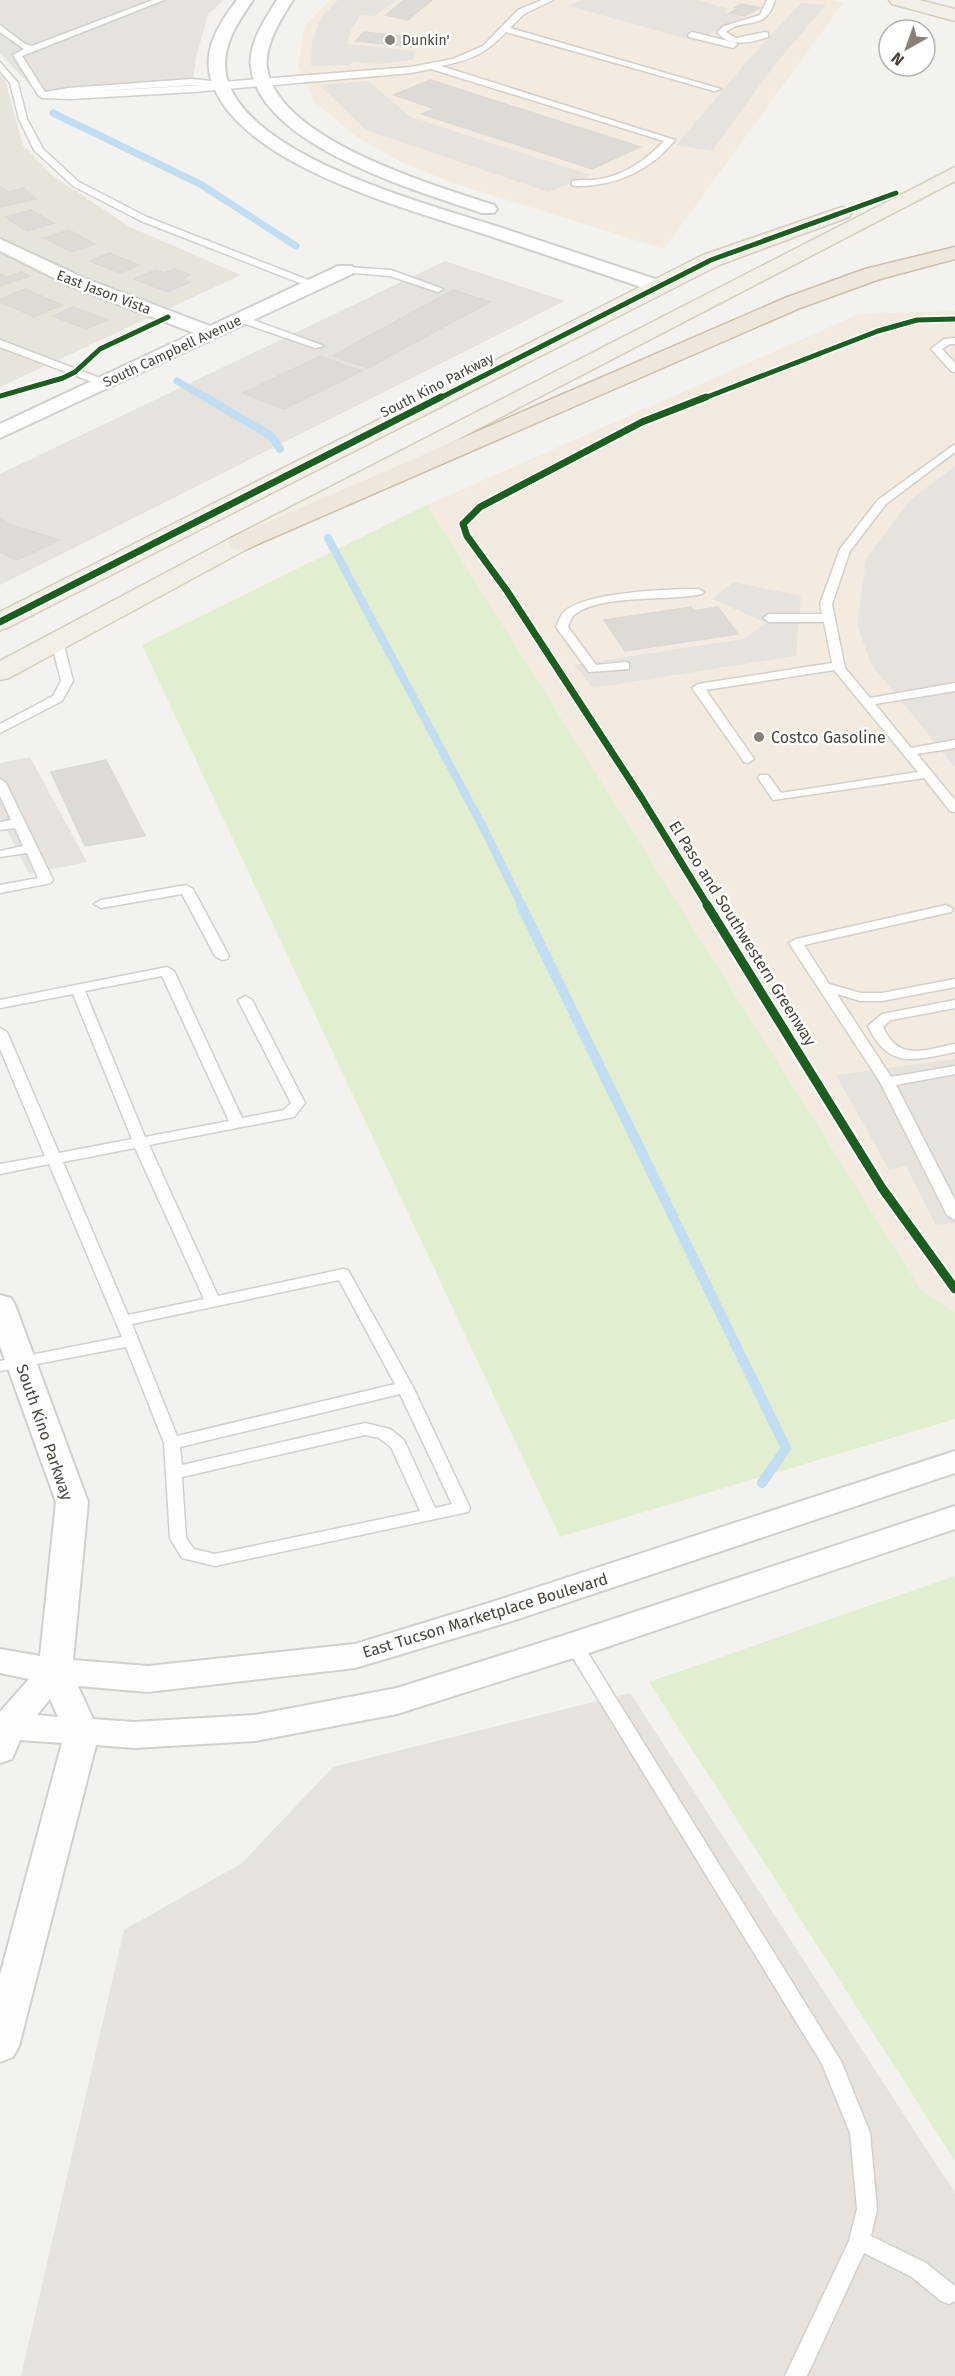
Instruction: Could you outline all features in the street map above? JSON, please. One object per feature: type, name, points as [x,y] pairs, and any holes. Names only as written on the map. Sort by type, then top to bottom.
[{"type":"highway","points":[[240,543],[455,452],[809,296],[881,270],[955,253]]},
{"type":"main road","points":[[898,0],[955,15]]},
{"type":"main road","name":"South Kino Parkway","points":[[4,620],[660,278],[683,275],[711,260],[896,193],[955,156]]},
{"type":"main road","points":[[0,672],[240,543],[955,173]]},
{"type":"main road","points":[[683,275],[729,291]]},
{"type":"main road","points":[[660,278],[705,303]]},
{"type":"main road","points":[[4,620],[57,641]]},
{"type":"street","points":[[245,0],[229,22],[220,44],[217,62],[219,78],[237,112],[261,134],[292,154],[332,174],[390,197],[660,278]]},
{"type":"street","points":[[285,0],[269,25],[262,47],[259,69],[265,90],[278,106],[306,132],[333,150],[380,171],[507,215]]},
{"type":"street","name":"East Jason Vista","points":[[0,244],[23,258],[80,284],[211,333]]},
{"type":"street","name":"South Campbell Avenue","points":[[0,432],[345,270]]},
{"type":"street","name":"South Kino Parkway","points":[[0,1305],[10,1364],[72,1502],[55,1671]]},
{"type":"street","name":"East Tucson Marketplace Boulevard","points":[[0,1660],[55,1671],[148,1679],[355,1656],[500,1612],[955,1462]]},
{"type":"street","points":[[2,1734],[82,1732],[134,1734],[255,1728],[397,1701],[574,1645],[955,1518]]},
{"type":"street","points":[[0,2046],[82,1732],[55,1671],[2,1734]]},
{"type":"lane","points":[[160,0],[16,55],[42,95],[193,89],[262,81],[411,70],[455,61],[486,48],[521,12],[549,0]]},
{"type":"lane","points":[[765,35],[742,40],[726,38],[721,32],[726,27],[754,23],[770,7],[771,0]]},
{"type":"lane","points":[[712,26],[722,21],[750,24]]},
{"type":"lane","points":[[0,28],[22,46],[32,49]]},
{"type":"lane","points":[[505,29],[717,89]]},
{"type":"lane","points":[[702,30],[692,35],[753,49]]},
{"type":"lane","points":[[0,65],[14,83],[23,119],[39,150],[76,184],[144,219],[313,285]]},
{"type":"lane","points":[[431,66],[670,140],[642,164],[610,182],[589,185],[574,183]]},
{"type":"lane","points":[[345,270],[391,273],[438,289]]},
{"type":"lane","points":[[242,319],[319,346]]},
{"type":"lane","points":[[955,341],[948,341],[936,349],[955,369]]},
{"type":"lane","points":[[0,343],[104,383]]},
{"type":"lane","points":[[955,447],[882,502],[844,551],[826,604],[838,666],[955,808]]},
{"type":"lane","points":[[625,666],[593,669],[562,627],[567,615],[580,607],[662,592],[698,592]]},
{"type":"lane","points":[[769,618],[828,618]]},
{"type":"lane","points":[[0,729],[58,698],[68,681],[57,641]]},
{"type":"lane","points":[[748,759],[698,688],[838,666]]},
{"type":"lane","points":[[867,702],[955,687]]},
{"type":"lane","points":[[908,752],[955,744]]},
{"type":"lane","points":[[764,778],[778,797],[927,774]]},
{"type":"lane","points":[[0,783],[4,801],[19,823],[46,880],[0,890]]},
{"type":"lane","points":[[0,826],[19,823]]},
{"type":"lane","points":[[2,854],[31,848]]},
{"type":"lane","points":[[101,904],[186,889],[222,956]]},
{"type":"lane","points":[[952,912],[796,943],[886,1082],[955,1215]]},
{"type":"lane","points":[[0,1004],[167,971],[237,1123]]},
{"type":"lane","points":[[823,986],[860,997],[882,997],[955,983]]},
{"type":"lane","points":[[78,990],[140,1142],[213,1302]]},
{"type":"lane","points":[[0,1169],[289,1114],[298,1103],[245,1000]]},
{"type":"lane","points":[[955,1004],[887,1017],[874,1026],[879,1038],[891,1051],[907,1057],[955,1048]]},
{"type":"lane","points":[[0,1032],[123,1321],[172,1443],[178,1538],[188,1554],[215,1560],[462,1508],[405,1387],[343,1275],[123,1321]]},
{"type":"lane","points":[[860,1042],[879,1038]]},
{"type":"lane","points":[[886,1082],[955,1070]]},
{"type":"lane","points":[[10,1364],[131,1341]]},
{"type":"lane","points":[[172,1443],[405,1387]]},
{"type":"lane","points":[[173,1473],[365,1429],[384,1433],[398,1444],[430,1515]]},
{"type":"lane","points":[[574,1645],[831,2061],[860,2133],[867,2209],[859,2241],[796,2376]]},
{"type":"lane","points":[[859,2241],[919,2270],[949,2294]]},
{"type":"shaded area","points":[[0,0],[224,0],[208,14],[196,58],[191,93],[44,100],[0,53]]},
{"type":"shaded area","points":[[330,0],[832,0],[843,3],[664,249],[453,183],[399,161],[357,137],[314,102],[298,66],[305,25]]},
{"type":"shaded area","points":[[338,0],[397,0],[375,16],[361,15],[352,28],[347,44],[417,51],[412,60],[378,64],[353,62],[349,65],[311,66],[312,41],[321,18]]},
{"type":"shaded area","points":[[582,0],[697,0],[729,9],[724,12],[743,17],[695,41],[568,6]]},
{"type":"shaded area","points":[[801,3],[826,5],[777,62],[712,151],[676,145],[750,58]]},
{"type":"shaded area","points":[[0,74],[5,80],[23,145],[52,175],[130,227],[241,275],[0,387]]},
{"type":"shaded area","points":[[368,81],[411,117],[591,175],[548,192],[366,130],[319,85]]},
{"type":"shaded area","points":[[445,261],[565,301],[0,585],[0,474]]},
{"type":"shaded area","points":[[403,285],[426,292],[237,384],[214,375]]},
{"type":"shaded area","points":[[955,311],[955,1312],[921,1290],[427,505],[859,314]]},
{"type":"shaded area","points":[[955,466],[955,767],[871,664],[857,624],[866,559],[911,499]]},
{"type":"shaded area","points":[[733,582],[801,596],[796,656],[593,688],[574,665],[743,639],[767,623],[712,599]]},
{"type":"shaded area","points":[[30,757],[87,862],[29,874],[0,817],[0,763]]},
{"type":"shaded area","points":[[955,1059],[955,1223],[936,1225],[906,1166],[889,1170],[836,1075]]},
{"type":"shaded area","points":[[630,1693],[955,2193],[955,2376],[21,2376],[124,1930],[242,1863],[333,1767]]},
{"type":"green space","points":[[427,505],[921,1290],[955,1312],[955,1419],[560,1537],[142,645]]},
{"type":"green space","points":[[955,1576],[955,2161],[649,1682]]},
{"type":"building","points":[[404,0],[432,0],[408,20],[386,15]]},
{"type":"building","points":[[742,4],[760,8],[744,16],[730,13]]},
{"type":"building","points":[[364,32],[432,39],[427,46],[416,44],[414,47],[356,41]]},
{"type":"building","points":[[430,80],[640,147],[592,169],[422,114],[435,109],[394,95]]},
{"type":"building","points":[[0,187],[8,192],[24,188],[36,199],[0,207]]},
{"type":"building","points":[[31,210],[54,223],[27,231],[5,217]]},
{"type":"building","points":[[69,230],[95,244],[71,252],[44,238]]},
{"type":"building","points":[[109,253],[139,265],[120,273],[90,261]]},
{"type":"building","points":[[174,269],[190,275],[181,279],[190,282],[168,292],[134,279],[155,270],[164,273]]},
{"type":"building","points":[[21,272],[29,276],[0,286],[0,274],[7,277]]},
{"type":"building","points":[[25,289],[62,305],[34,317],[0,302],[0,299]]},
{"type":"building","points":[[453,290],[490,302],[368,368],[332,356]]},
{"type":"building","points":[[73,307],[107,320],[86,329],[52,316]]},
{"type":"building","points":[[320,356],[361,371],[284,409],[243,393]]},
{"type":"building","points":[[0,518],[11,525],[60,540],[17,560],[0,552]]},
{"type":"building","points":[[691,607],[693,611],[718,607],[738,634],[625,651],[604,620]]},
{"type":"building","points":[[106,760],[145,836],[85,846],[51,772]]},
{"type":"waterway","points":[[53,113],[200,184],[296,246]]},
{"type":"waterway","points":[[177,381],[208,399]]},
{"type":"waterway","points":[[205,397],[271,436],[280,449]]},
{"type":"waterway","points":[[328,538],[484,829],[522,906]]},
{"type":"waterway","points":[[521,905],[786,1448],[762,1483]]},
{"type":"cycle path","points":[[0,622],[711,260],[896,193]]},
{"type":"cycle path","points":[[0,396],[63,378],[75,372],[100,349],[168,317]]},
{"type":"cycle path","name":"El Paso and Southwestern Greenway","points":[[955,319],[917,320],[878,331],[642,422],[480,507],[463,524],[467,536],[507,591],[641,797],[882,1188],[955,1289]]},
{"type":"place","name":"Dunkin'","points":[[390,40]]},
{"type":"place","name":"Costco Gasoline","points":[[759,737]]}]
